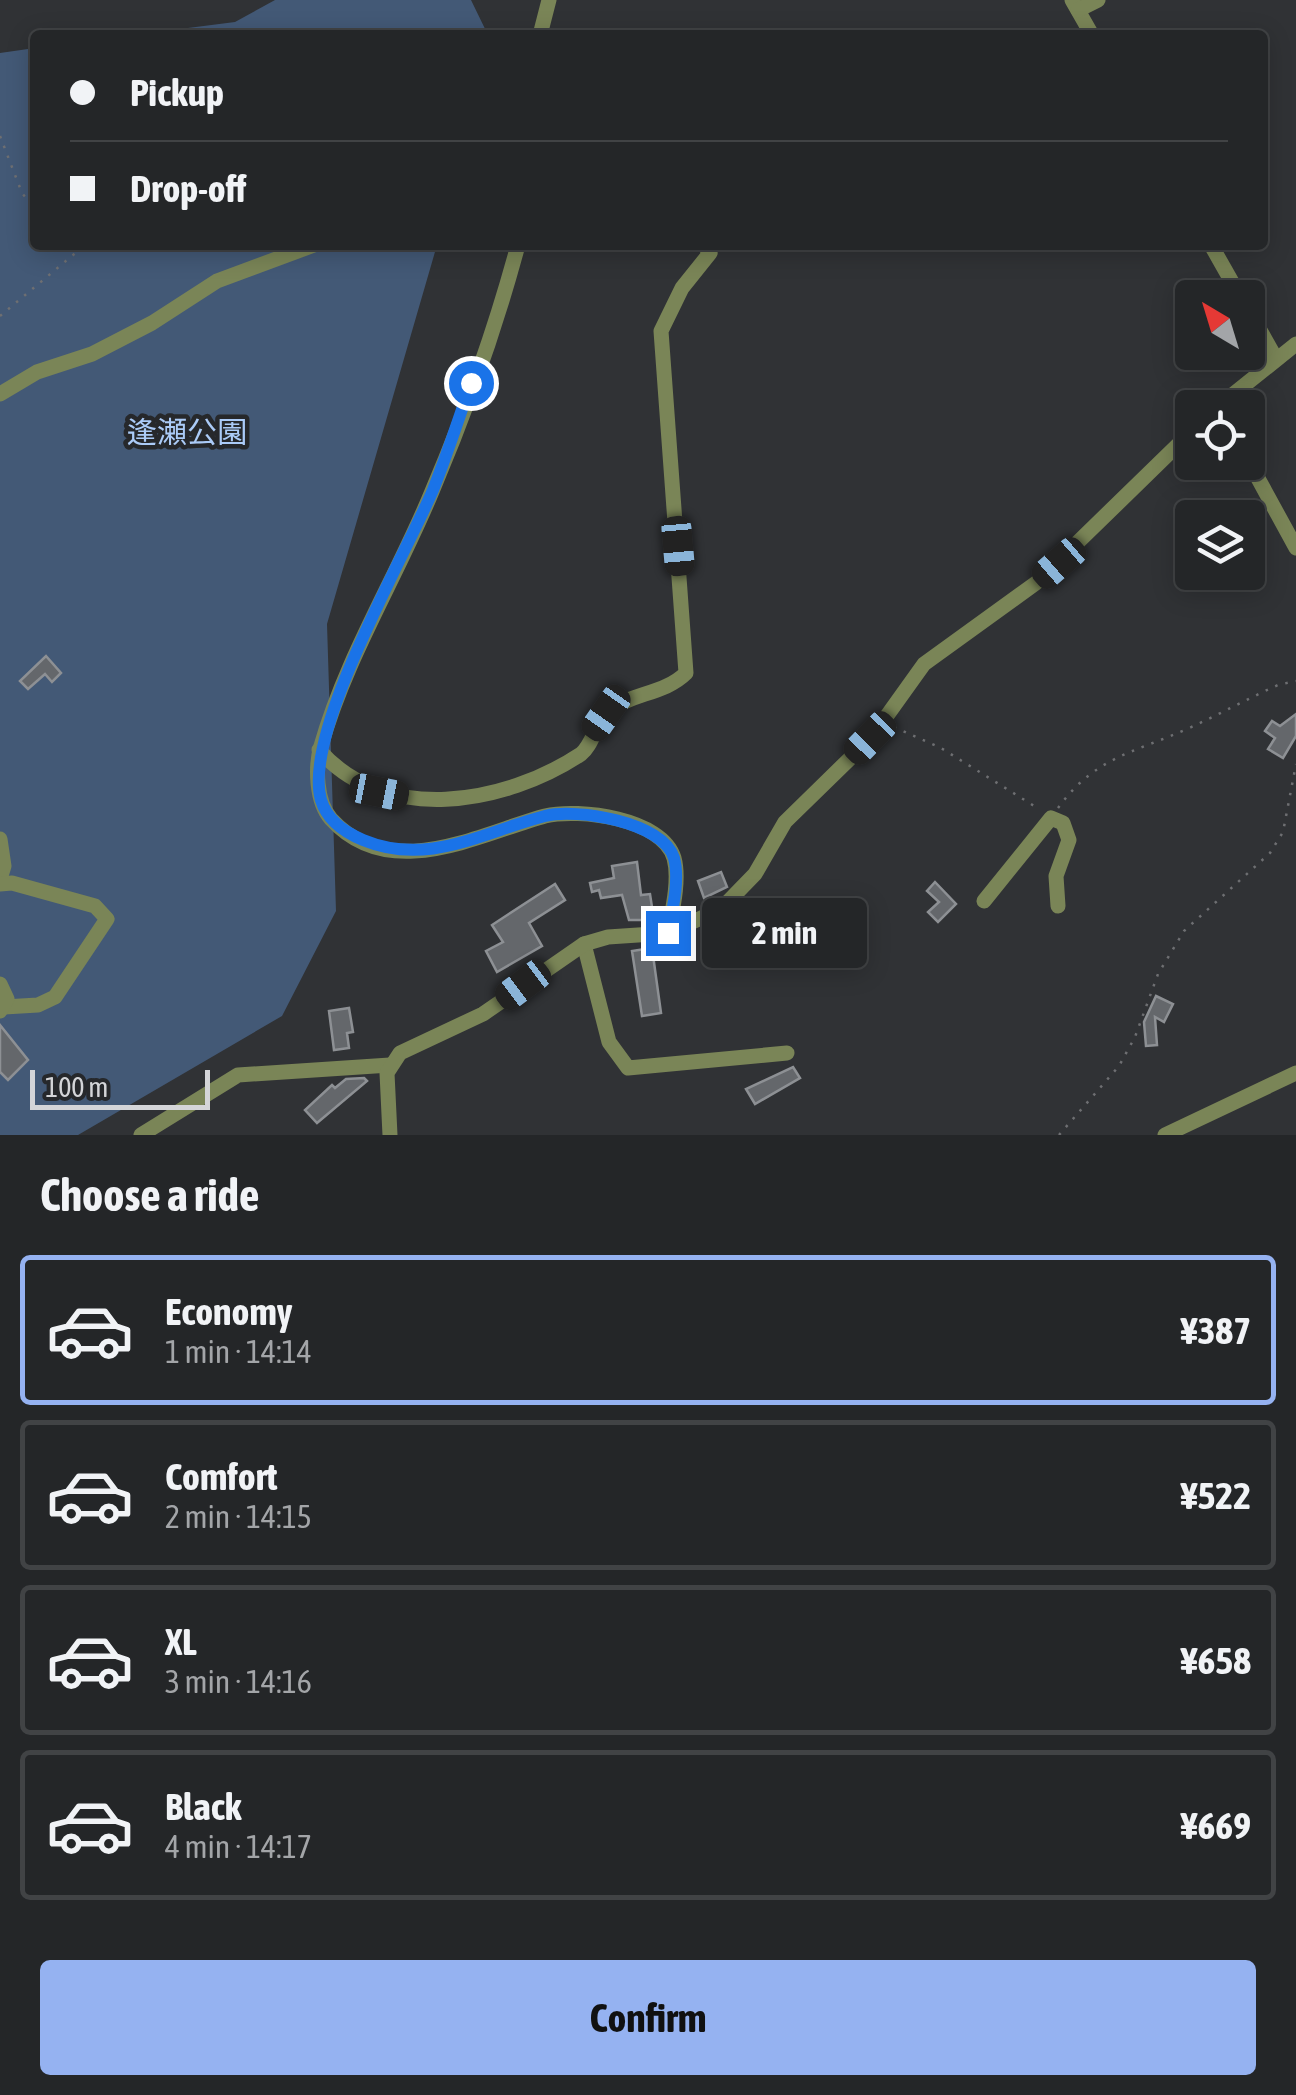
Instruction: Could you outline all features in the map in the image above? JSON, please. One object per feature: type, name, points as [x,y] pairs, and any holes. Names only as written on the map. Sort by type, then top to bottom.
[{"type":"street","points":[[541,30],[549,0]]},
{"type":"street","points":[[1089,30],[1075,5],[1098,0]]},
{"type":"street","points":[[0,394],[38,372],[92,354],[152,324],[217,281],[301,250]]},
{"type":"street","points":[[516,250],[434,488],[319,750],[320,798],[328,816],[347,834],[377,846],[434,850],[475,842],[547,816],[574,814],[651,832],[668,846],[675,861],[668,933]]},
{"type":"street","points":[[319,750],[340,774],[379,792],[432,800],[501,791],[585,751],[606,713],[686,674],[661,331],[682,288],[710,253],[708,250]]},
{"type":"street","points":[[1214,250],[1231,280]]},
{"type":"street","points":[[1265,339],[1275,357]]},
{"type":"street","points":[[1237,390],[1296,344]]},
{"type":"street","points":[[390,1135],[386,1087],[390,1065],[410,1044],[483,1014],[584,944],[608,936],[668,933],[712,916],[742,890],[785,822],[886,719],[912,676],[933,656],[1036,582],[1175,447]]},
{"type":"street","points":[[1259,480],[1296,548]]},
{"type":"street","points":[[984,901],[1051,818],[1063,823],[1069,840],[1056,876],[1058,906]]},
{"type":"street","points":[[0,839],[4,866],[0,882],[96,906],[107,919],[55,996],[38,1005],[2,1009],[7,994],[0,984]]},
{"type":"street","points":[[584,944],[609,1042],[628,1068],[787,1052]]},
{"type":"street","points":[[141,1135],[211,1088],[238,1075],[390,1065]]},
{"type":"street","points":[[1165,1135],[1296,1073]]},
{"type":"path","points":[[0,136],[22,193],[30,202]]},
{"type":"path","points":[[0,316],[79,250]]},
{"type":"path","points":[[886,719],[896,728],[941,748],[1051,818],[1076,783],[1116,755],[1166,738],[1278,684],[1296,681]]},
{"type":"path","points":[[1060,1135],[1119,1066],[1135,1038],[1158,974],[1184,931],[1270,854],[1284,832],[1296,764]]},
{"type":"green space","points":[[275,0],[471,0],[486,30],[172,30],[235,22]]},
{"type":"green space","name":"逢瀬公園","points":[[30,49],[30,250],[436,250],[327,624],[336,911],[282,1016],[78,1135],[0,1135],[0,53]]},
{"type":"building","points":[[46,656],[61,673],[52,682],[45,674],[28,689],[20,681]]},
{"type":"building","points":[[1296,714],[1296,736],[1283,758],[1268,749],[1275,738],[1265,731],[1272,721],[1280,726]]},
{"type":"building","points":[[637,862],[641,895],[650,894],[654,920],[629,920],[622,895],[601,898],[599,890],[592,892],[590,883],[614,878],[612,866]]},
{"type":"building","points":[[721,872],[727,887],[704,898],[698,881]]},
{"type":"building","points":[[935,882],[956,904],[938,922],[928,912],[939,902],[927,891]]},
{"type":"building","points":[[555,884],[565,900],[529,923],[542,946],[497,972],[486,951],[503,942],[492,925]]},
{"type":"building","points":[[652,948],[661,1013],[642,1016],[632,951]]},
{"type":"building","points":[[1156,996],[1173,1004],[1164,1022],[1155,1017],[1157,1045],[1146,1046],[1144,1022]]},
{"type":"building","points":[[349,1008],[353,1032],[347,1033],[349,1048],[334,1050],[329,1011]]},
{"type":"building","points":[[0,1025],[28,1060],[8,1080],[0,1072]]},
{"type":"building","points":[[793,1067],[800,1078],[755,1104],[746,1089]]},
{"type":"building","points":[[346,1079],[367,1081],[317,1123],[305,1110],[332,1085],[335,1088]]},
{"type":"route","points":[[471,383],[434,488],[344,685],[319,750],[320,798],[328,816],[347,834],[401,850],[434,850],[475,842],[547,816],[574,814],[651,832],[668,846],[675,861],[668,933]]}]
